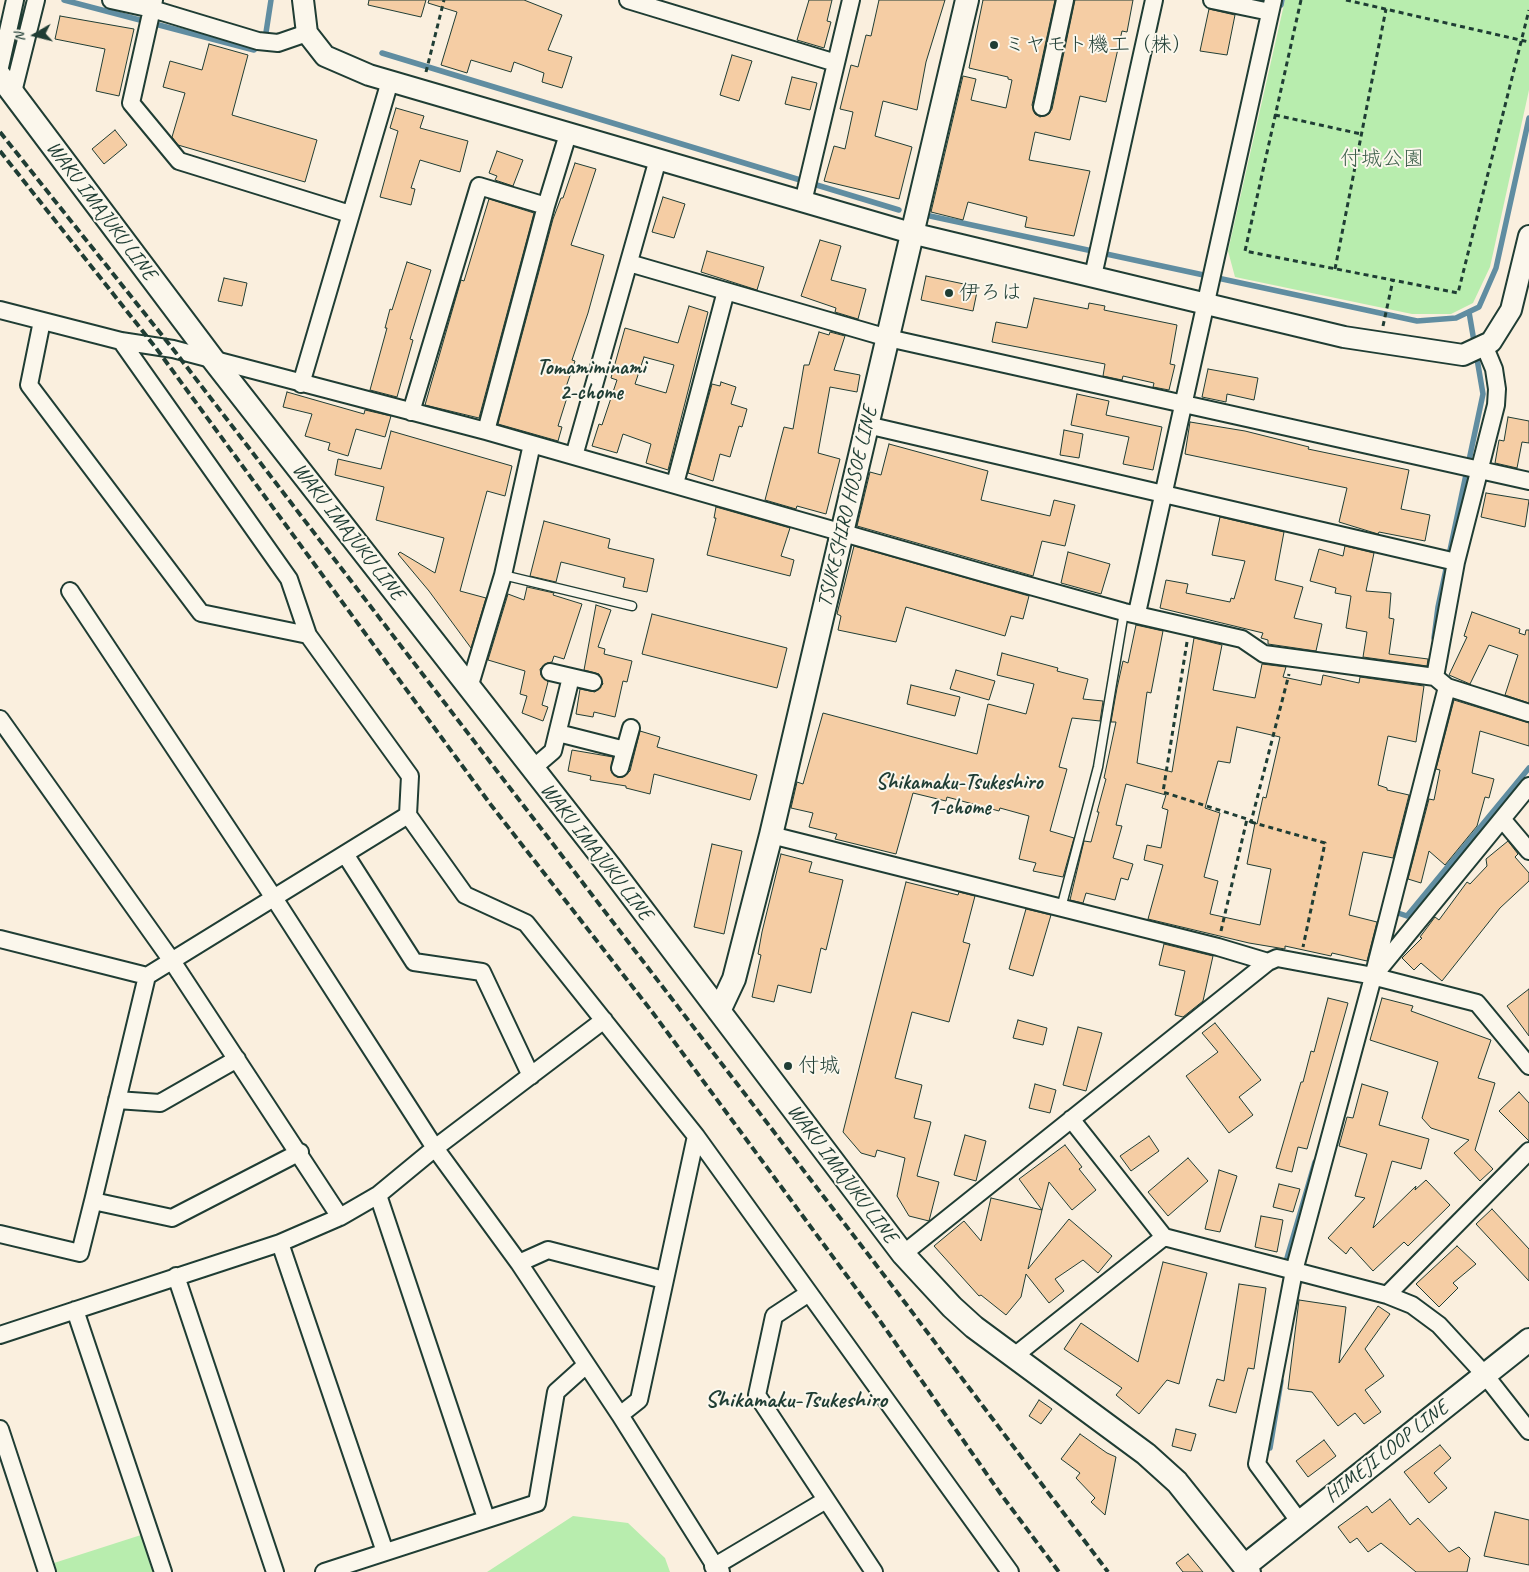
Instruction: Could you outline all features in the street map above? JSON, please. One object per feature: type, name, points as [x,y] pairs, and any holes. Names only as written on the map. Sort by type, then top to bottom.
[{"type":"main road","name":"TSUKESHIRO HOSOE LINE","points":[[719,1011],[734,979],[771,835],[967,0]]},
{"type":"main road","name":"WAKU IMAJUKU LINE","points":[[6,84],[215,362],[719,1011],[903,1254],[952,1307],[1013,1357],[1146,1454],[1176,1482],[1248,1570]]},
{"type":"main road","name":"HIMEJI LOOP LINE","points":[[1248,1570],[1299,1521],[1529,1340]]},
{"type":"street","points":[[0,67],[15,0]]},
{"type":"street","points":[[6,84],[36,0]]},
{"type":"street","points":[[111,0],[153,4],[258,41],[278,43],[306,32]]},
{"type":"street","points":[[303,0],[306,32],[324,56],[390,81],[911,234],[1380,344],[1463,355],[1490,342],[1511,310],[1529,236]]},
{"type":"street","points":[[628,0],[836,63]]},
{"type":"street","points":[[803,202],[852,0]]},
{"type":"street","points":[[1042,107],[1065,0]]},
{"type":"street","points":[[1093,276],[1154,0]]},
{"type":"street","points":[[1131,612],[1164,493],[1271,6],[1212,0]]},
{"type":"street","points":[[153,4],[131,103],[179,161],[350,214]]},
{"type":"street","points":[[301,384],[390,81]]},
{"type":"street","points":[[486,431],[546,206],[568,134]]},
{"type":"street","points":[[574,456],[658,159]]},
{"type":"street","points":[[411,412],[479,186],[546,206]]},
{"type":"street","points":[[629,263],[888,338],[1529,481]]},
{"type":"street","points":[[675,484],[726,291]]},
{"type":"street","points":[[0,310],[121,341],[173,350],[486,431],[841,533],[1131,612],[1242,639],[1264,654],[1441,682],[1529,713]]},
{"type":"street","points":[[42,321],[29,385],[201,613],[308,636]]},
{"type":"street","points":[[121,341],[289,579],[308,636],[410,776],[408,815],[465,895],[526,923],[696,1136],[1010,1572]]},
{"type":"street","points":[[1299,1521],[1257,1464],[1294,1271],[1373,977],[1441,682],[1456,562],[1496,405],[1497,389],[1494,369],[1484,345]]},
{"type":"street","points":[[867,425],[1456,562]]},
{"type":"street","points":[[469,688],[503,575],[532,444]]},
{"type":"street","points":[[70,591],[274,898],[435,1148],[519,1263],[620,1415],[717,1569],[826,1500]]},
{"type":"street","points":[[550,672],[592,682]]},
{"type":"street","points":[[532,769],[552,751],[571,677]]},
{"type":"street","points":[[0,719],[172,961],[300,1152],[340,1217]]},
{"type":"street","points":[[620,768],[631,728]]},
{"type":"street","points":[[558,733],[625,750]]},
{"type":"street","points":[[1373,977],[1529,786]]},
{"type":"street","points":[[0,1234],[80,1253],[147,976],[408,815]]},
{"type":"street","points":[[1502,819],[1529,852]]},
{"type":"street","points":[[771,835],[1218,947],[1268,962]]},
{"type":"street","points":[[345,854],[414,962],[482,972],[531,1076]]},
{"type":"street","points":[[0,938],[147,976]]},
{"type":"street","points":[[903,1254],[1268,962],[1277,958],[1373,977],[1477,1004],[1529,1066]]},
{"type":"street","points":[[0,1335],[280,1243],[340,1217],[378,1195],[435,1148],[604,1020]]},
{"type":"street","points":[[117,1100],[160,1104],[238,1059]]},
{"type":"street","points":[[1071,1119],[1164,1237],[1386,1295],[1412,1305],[1439,1325],[1485,1375],[1529,1431]]},
{"type":"street","points":[[620,1415],[640,1400],[696,1136]]},
{"type":"street","points":[[1386,1295],[1529,1150]]},
{"type":"street","points":[[93,1201],[172,1218],[300,1152]]},
{"type":"street","points":[[378,1195],[486,1518]]},
{"type":"street","points":[[1013,1357],[1164,1237]]},
{"type":"street","points":[[280,1243],[385,1552]]},
{"type":"street","points":[[519,1263],[548,1250],[664,1280]]},
{"type":"street","points":[[176,1276],[275,1572]]},
{"type":"street","points":[[808,1293],[774,1316],[757,1395],[874,1572]]},
{"type":"street","points":[[76,1310],[163,1572]]},
{"type":"street","points":[[324,1572],[537,1503],[556,1392],[586,1365]]},
{"type":"street","points":[[0,1429],[47,1572]]},
{"type":"lane","points":[[503,575],[632,606]]},
{"type":"lane","points":[[1061,908],[1098,767],[1131,612]]},
{"type":"path","points":[[421,90],[444,0]]},
{"type":"path","points":[[1301,0],[1245,251],[1458,293],[1529,10]]},
{"type":"path","points":[[1346,0],[1529,42]]},
{"type":"path","points":[[1335,269],[1386,9]]},
{"type":"path","points":[[1275,115],[1361,134]]},
{"type":"path","points":[[1380,344],[1393,280]]},
{"type":"path","points":[[1190,626],[1163,792],[1247,819],[1251,822],[1325,843],[1300,962]]},
{"type":"path","points":[[1251,822],[1294,658]]},
{"type":"path","points":[[1218,947],[1247,819]]},
{"type":"green space","name":"付城公園","points":[[1285,0],[1529,0],[1529,90],[1490,267],[1473,303],[1451,314],[1412,314],[1235,277],[1228,251]]},
{"type":"green space","points":[[573,1516],[628,1523],[665,1558],[670,1572],[487,1572]]},
{"type":"green space","points":[[141,1535],[154,1572],[57,1572],[54,1563]]},
{"type":"building","points":[[369,0],[426,0],[421,17],[368,5]]},
{"type":"building","points":[[429,0],[524,0],[562,15],[548,50],[572,57],[562,88],[542,82],[544,73],[514,62],[511,72],[471,60],[467,73],[441,65],[457,12],[428,3]]},
{"type":"building","points":[[809,0],[832,0],[827,21],[831,22],[824,48],[797,40]]},
{"type":"building","points":[[879,0],[945,0],[926,62],[917,110],[883,101],[875,136],[912,147],[899,199],[824,181],[834,146],[845,149],[853,112],[840,109],[851,65],[858,67],[866,35],[871,36]]},
{"type":"building","points":[[983,0],[1055,0],[1032,105],[1035,114],[1040,117],[1049,114],[1052,109],[1075,0],[1133,0],[1127,32],[1122,31],[1106,102],[1080,96],[1070,140],[1035,132],[1029,160],[1090,171],[1074,236],[1025,227],[1027,217],[968,202],[963,220],[931,212],[963,76],[976,79],[971,100],[1006,108],[1012,80],[1008,79],[1008,77],[969,68]]},
{"type":"building","points":[[1209,9],[1235,15],[1227,55],[1200,51]]},
{"type":"building","points":[[60,16],[134,29],[119,96],[96,91],[105,49],[55,39]]},
{"type":"building","points":[[209,44],[248,55],[232,115],[317,140],[305,182],[178,145],[172,137],[185,93],[163,87],[170,61],[202,70]]},
{"type":"building","points":[[732,55],[752,61],[739,101],[720,95]]},
{"type":"building","points":[[792,77],[817,83],[810,110],[785,104]]},
{"type":"building","points":[[396,108],[424,116],[420,128],[468,141],[460,172],[420,160],[411,188],[415,189],[411,205],[380,197],[398,131],[390,128]]},
{"type":"building","points":[[115,130],[127,145],[104,164],[92,149]]},
{"type":"building","points":[[497,151],[523,160],[513,186],[495,180],[497,176],[489,173]]},
{"type":"building","points":[[575,163],[596,169],[571,245],[604,255],[588,313],[572,360],[575,361],[566,387],[570,388],[558,426],[562,427],[558,441],[498,424],[553,219],[561,198],[563,198]]},
{"type":"building","points":[[663,197],[685,204],[674,238],[652,232]]},
{"type":"building","points":[[489,199],[534,213],[479,418],[425,405],[461,280],[464,281]]},
{"type":"building","points":[[820,240],[841,246],[831,280],[866,289],[858,319],[835,312],[836,308],[801,296]]},
{"type":"building","points":[[707,251],[764,267],[757,290],[701,272]]},
{"type":"building","points":[[407,262],[431,270],[410,339],[413,340],[397,397],[370,390],[387,328],[385,328],[390,309],[392,310]]},
{"type":"building","name":"伊ろは","points":[[926,276],[978,287],[973,311],[921,300]]},
{"type":"building","points":[[224,278],[247,283],[242,306],[218,301]]},
{"type":"building","points":[[1034,298],[1088,309],[1089,303],[1105,306],[1104,310],[1177,325],[1170,364],[1175,365],[1169,390],[1153,387],[1154,383],[1123,376],[1122,380],[1103,376],[1105,364],[992,342],[996,322],[1027,328]]},
{"type":"building","points":[[689,306],[708,312],[668,470],[646,463],[651,444],[623,434],[617,453],[592,446],[599,424],[602,425],[617,380],[611,378],[625,328],[678,343]],"holes":[[[644,357],[674,365],[666,393],[635,384]]]},
{"type":"building","points":[[819,332],[829,335],[830,332],[845,336],[834,370],[860,375],[857,392],[830,387],[818,453],[840,459],[826,514],[797,506],[796,509],[765,500],[784,427],[793,429],[804,365],[809,365]]},
{"type":"building","points":[[1208,369],[1258,378],[1254,400],[1227,394],[1226,402],[1202,397]]},
{"type":"building","points":[[721,382],[736,387],[731,404],[747,409],[742,427],[739,426],[730,457],[720,454],[713,481],[688,473],[712,384],[720,386]]},
{"type":"building","points":[[287,392],[364,414],[365,410],[391,416],[385,437],[356,429],[348,456],[328,450],[330,443],[305,436],[312,414],[283,407]]},
{"type":"building","points":[[1077,394],[1109,401],[1106,415],[1162,427],[1153,470],[1123,464],[1129,437],[1071,425]]},
{"type":"building","points":[[1508,417],[1529,421],[1529,443],[1522,442],[1517,468],[1495,463],[1499,440],[1504,441]]},
{"type":"building","points":[[1190,422],[1245,431],[1309,447],[1308,449],[1409,470],[1401,509],[1430,515],[1425,541],[1379,532],[1378,534],[1339,522],[1347,488],[1185,454]]},
{"type":"building","points":[[1064,430],[1083,434],[1079,458],[1060,455]]},
{"type":"building","points":[[391,431],[512,466],[505,496],[487,491],[460,591],[486,598],[471,648],[429,591],[398,554],[400,552],[435,573],[444,538],[376,520],[384,487],[335,475],[338,459],[381,469]]},
{"type":"building","points":[[889,444],[988,471],[981,500],[1050,516],[1054,500],[1075,505],[1065,546],[1042,541],[1033,576],[857,526],[870,472],[881,475]]},
{"type":"building","points":[[1486,493],[1529,500],[1525,527],[1481,517]]},
{"type":"building","points":[[716,507],[790,528],[781,556],[794,560],[790,576],[707,555],[716,518],[714,518]]},
{"type":"building","points":[[1220,517],[1284,532],[1275,580],[1303,587],[1294,618],[1322,624],[1316,651],[1268,644],[1268,640],[1261,638],[1263,633],[1160,608],[1166,580],[1188,584],[1186,593],[1230,602],[1231,598],[1234,599],[1245,561],[1212,555]]},
{"type":"building","points":[[544,521],[610,539],[608,548],[654,559],[647,592],[623,587],[625,578],[561,562],[556,582],[530,576]]},
{"type":"building","points":[[854,546],[1029,596],[1023,619],[1011,616],[1005,636],[906,607],[896,642],[838,630],[841,616],[837,614]]},
{"type":"building","points":[[1345,546],[1374,553],[1366,591],[1391,593],[1389,618],[1394,619],[1389,654],[1428,659],[1427,666],[1363,657],[1367,632],[1346,628],[1351,596],[1335,593],[1336,588],[1310,581],[1319,549],[1343,556]]},
{"type":"building","points":[[1068,552],[1110,564],[1101,594],[1061,583]]},
{"type":"building","points":[[527,587],[554,593],[553,595],[582,604],[564,659],[554,656],[552,662],[547,663],[540,669],[541,675],[548,682],[542,705],[548,707],[543,721],[522,713],[527,696],[520,694],[525,671],[488,660],[508,594],[524,600]]},
{"type":"building","points":[[596,605],[611,610],[598,647],[605,649],[604,654],[632,661],[627,682],[623,681],[615,717],[594,712],[593,717],[576,714],[580,689],[595,692],[603,684],[599,674],[584,670]]},
{"type":"building","points":[[1472,612],[1520,629],[1519,633],[1525,635],[1526,630],[1529,630],[1529,703],[1505,695],[1518,655],[1489,645],[1470,684],[1449,675],[1467,637],[1464,636]]},
{"type":"building","points":[[652,614],[787,648],[777,688],[642,654]]},
{"type":"building","points":[[1136,625],[1163,631],[1151,693],[1147,692],[1137,763],[1172,772],[1194,638],[1222,645],[1213,690],[1255,698],[1262,664],[1286,667],[1283,677],[1321,685],[1323,675],[1359,683],[1360,677],[1424,686],[1416,742],[1388,736],[1378,785],[1387,788],[1387,790],[1409,795],[1393,858],[1363,852],[1349,915],[1377,922],[1367,961],[1332,953],[1331,956],[1285,946],[1285,949],[1249,943],[1148,919],[1163,865],[1144,860],[1147,845],[1161,848],[1168,810],[1162,808],[1166,795],[1126,784],[1116,825],[1122,826],[1113,858],[1133,864],[1128,880],[1121,878],[1115,900],[1086,893],[1083,903],[1070,900],[1084,841],[1091,842],[1099,812],[1097,812],[1106,779],[1104,778],[1116,722],[1111,722],[1117,688],[1123,661],[1128,663]],"holes":[[[1237,727],[1280,737],[1266,798],[1263,797],[1257,824],[1255,823],[1247,864],[1271,869],[1260,925],[1210,914],[1218,881],[1204,877],[1220,813],[1205,808],[1218,761],[1230,763]]]},
{"type":"building","points":[[1002,653],[1058,668],[1057,671],[1088,679],[1083,699],[1103,701],[1100,721],[1072,718],[1059,767],[1067,769],[1050,831],[1074,838],[1063,877],[1033,871],[1036,863],[1019,859],[1029,816],[1000,808],[999,811],[947,797],[946,801],[913,793],[896,854],[835,839],[837,834],[809,827],[813,813],[791,808],[797,782],[803,784],[823,713],[977,754],[988,704],[1026,714],[1034,684],[997,675]]},
{"type":"building","points":[[956,670],[995,681],[989,700],[950,689]]},
{"type":"building","points":[[911,685],[960,697],[955,716],[907,704]]},
{"type":"building","points":[[1454,700],[1529,723],[1529,746],[1480,731],[1472,773],[1494,779],[1489,798],[1485,797],[1477,826],[1445,865],[1429,851],[1421,883],[1408,879],[1429,799],[1434,800],[1440,770],[1436,769]]},
{"type":"building","points":[[640,731],[660,737],[657,747],[757,775],[750,800],[654,774],[650,794],[626,788],[626,786],[590,780],[591,776],[568,771],[572,750],[613,757],[611,771],[617,777],[623,777],[630,771]]},
{"type":"building","points":[[1508,841],[1518,854],[1515,857],[1529,873],[1529,881],[1500,908],[1442,981],[1421,963],[1414,970],[1402,958],[1422,938],[1420,937],[1435,917],[1439,920],[1467,882],[1470,884],[1487,866],[1486,859]]},
{"type":"building","points":[[712,844],[742,851],[724,934],[694,927]]},
{"type":"building","points":[[781,854],[812,862],[809,872],[843,880],[826,950],[821,948],[811,993],[778,985],[774,1002],[752,997],[761,955],[758,954],[762,932]]},
{"type":"building","points":[[906,882],[958,895],[959,892],[975,896],[963,942],[970,944],[949,1022],[912,1012],[895,1078],[922,1085],[914,1118],[931,1122],[917,1176],[939,1182],[929,1221],[909,1216],[897,1196],[905,1158],[877,1150],[875,1157],[861,1153],[843,1132]]},
{"type":"building","points":[[1026,909],[1051,915],[1033,976],[1009,969]]},
{"type":"building","points":[[1164,944],[1213,956],[1203,1001],[1183,1017],[1175,1015],[1185,971],[1159,965]]},
{"type":"building","points":[[1529,989],[1529,1036],[1507,1006]]},
{"type":"building","points":[[1328,998],[1348,1003],[1307,1149],[1298,1147],[1292,1172],[1276,1168],[1311,1051],[1314,1052]]},
{"type":"building","points":[[1382,998],[1413,1006],[1411,1011],[1491,1040],[1478,1078],[1495,1083],[1475,1150],[1493,1169],[1480,1181],[1454,1153],[1469,1140],[1431,1128],[1422,1118],[1438,1062],[1370,1040]]},
{"type":"building","points":[[1018,1020],[1047,1028],[1043,1045],[1013,1038]]},
{"type":"building","points":[[1215,1023],[1261,1080],[1239,1097],[1253,1115],[1229,1133],[1186,1076],[1218,1052],[1202,1033]]},
{"type":"building","points":[[1078,1027],[1102,1033],[1086,1091],[1063,1085]]},
{"type":"building","points":[[1035,1084],[1056,1090],[1050,1113],[1029,1108]]},
{"type":"building","points":[[1362,1084],[1388,1092],[1379,1125],[1429,1139],[1421,1169],[1392,1161],[1373,1228],[1416,1186],[1415,1190],[1426,1180],[1450,1205],[1408,1246],[1404,1242],[1373,1271],[1351,1247],[1346,1254],[1328,1238],[1365,1198],[1355,1196],[1367,1154],[1339,1146],[1347,1117],[1353,1118]]},
{"type":"building","points":[[1519,1092],[1529,1103],[1529,1141],[1499,1111]]},
{"type":"building","points":[[965,1135],[986,1141],[976,1181],[954,1175]]},
{"type":"building","points":[[1149,1136],[1159,1151],[1131,1171],[1120,1156]]},
{"type":"building","points":[[1065,1145],[1082,1167],[1079,1169],[1096,1190],[1072,1210],[1049,1182],[1042,1210],[1019,1179]]},
{"type":"building","points":[[1188,1158],[1208,1181],[1168,1216],[1148,1192]]},
{"type":"building","points":[[1219,1170],[1237,1176],[1220,1232],[1205,1229]]},
{"type":"building","points":[[1279,1184],[1300,1189],[1293,1212],[1273,1207]]},
{"type":"building","points":[[991,1198],[1042,1210],[1028,1269],[1069,1219],[1112,1256],[1098,1273],[1083,1260],[1055,1279],[1064,1291],[1049,1303],[1026,1274],[1021,1297],[1006,1315],[981,1295],[979,1296],[934,1246],[964,1221],[981,1241]]},
{"type":"building","points":[[1492,1209],[1529,1249],[1529,1281],[1476,1224]]},
{"type":"building","points":[[1261,1216],[1283,1220],[1277,1252],[1255,1247]]},
{"type":"building","points":[[1457,1246],[1476,1264],[1453,1283],[1458,1288],[1439,1307],[1416,1284]]},
{"type":"building","points":[[1163,1262],[1207,1273],[1179,1384],[1167,1380],[1139,1414],[1116,1395],[1122,1388],[1064,1349],[1081,1323],[1138,1362]]},
{"type":"building","points":[[1239,1284],[1266,1288],[1254,1369],[1248,1368],[1236,1413],[1209,1406],[1217,1379],[1224,1381]]},
{"type":"building","points":[[1299,1300],[1346,1307],[1339,1363],[1378,1306],[1390,1314],[1365,1349],[1384,1376],[1365,1390],[1381,1412],[1364,1424],[1355,1413],[1338,1426],[1312,1392],[1288,1389]]},
{"type":"building","points":[[1039,1400],[1052,1409],[1041,1424],[1029,1416]]},
{"type":"building","points":[[1176,1429],[1196,1434],[1191,1451],[1172,1446]]},
{"type":"building","points":[[1080,1434],[1116,1457],[1105,1515],[1091,1502],[1095,1498],[1076,1478],[1080,1473],[1061,1459]]},
{"type":"building","points":[[1324,1440],[1336,1456],[1308,1477],[1296,1461]]},
{"type":"building","points":[[1440,1445],[1451,1458],[1434,1473],[1447,1488],[1429,1503],[1404,1472]]},
{"type":"building","points":[[1390,1499],[1410,1525],[1418,1518],[1449,1552],[1459,1547],[1470,1558],[1467,1572],[1416,1572],[1381,1543],[1368,1552],[1357,1538],[1350,1543],[1338,1527],[1367,1506],[1372,1513]]},
{"type":"building","points":[[1495,1512],[1529,1520],[1529,1565],[1484,1556]]},
{"type":"building","points":[[1188,1554],[1203,1572],[1183,1572],[1176,1563]]},
{"type":"waterway","points":[[64,0],[254,50],[265,39],[271,0]]},
{"type":"waterway","points":[[1260,0],[1281,5],[1282,0]]},
{"type":"waterway","points":[[382,53],[899,210]]},
{"type":"waterway","points":[[930,216],[1417,321],[1456,318],[1479,307],[1496,268],[1529,118]]},
{"type":"waterway","points":[[1434,638],[1438,607],[1483,394],[1469,312]]},
{"type":"waterway","points":[[1392,911],[1407,916],[1529,768]]},
{"type":"waterway","points":[[1287,1258],[1315,1162]]},
{"type":"waterway","points":[[1270,1448],[1281,1381]]},
{"type":"railway","points":[[0,132],[173,349],[900,1296],[1108,1572]]},
{"type":"railway","points":[[0,151],[156,348],[491,805],[653,1013],[878,1318],[1000,1493],[1059,1572]]},
{"type":"place","name":"ミヤモト機工（株）","points":[[994,45]]},
{"type":"place","name":"伊ろは","points":[[949,293]]},
{"type":"place","name":"付城","points":[[788,1066]]},
{"type":"district","name":"Tomamiminami 2-chome","points":[[591,380]]},
{"type":"district","name":"Shikamaku-Tsukeshiro 1-chome","points":[[959,796]]},
{"type":"district","name":"Shikamaku-Tsukeshiro","points":[[796,1401]]}]
